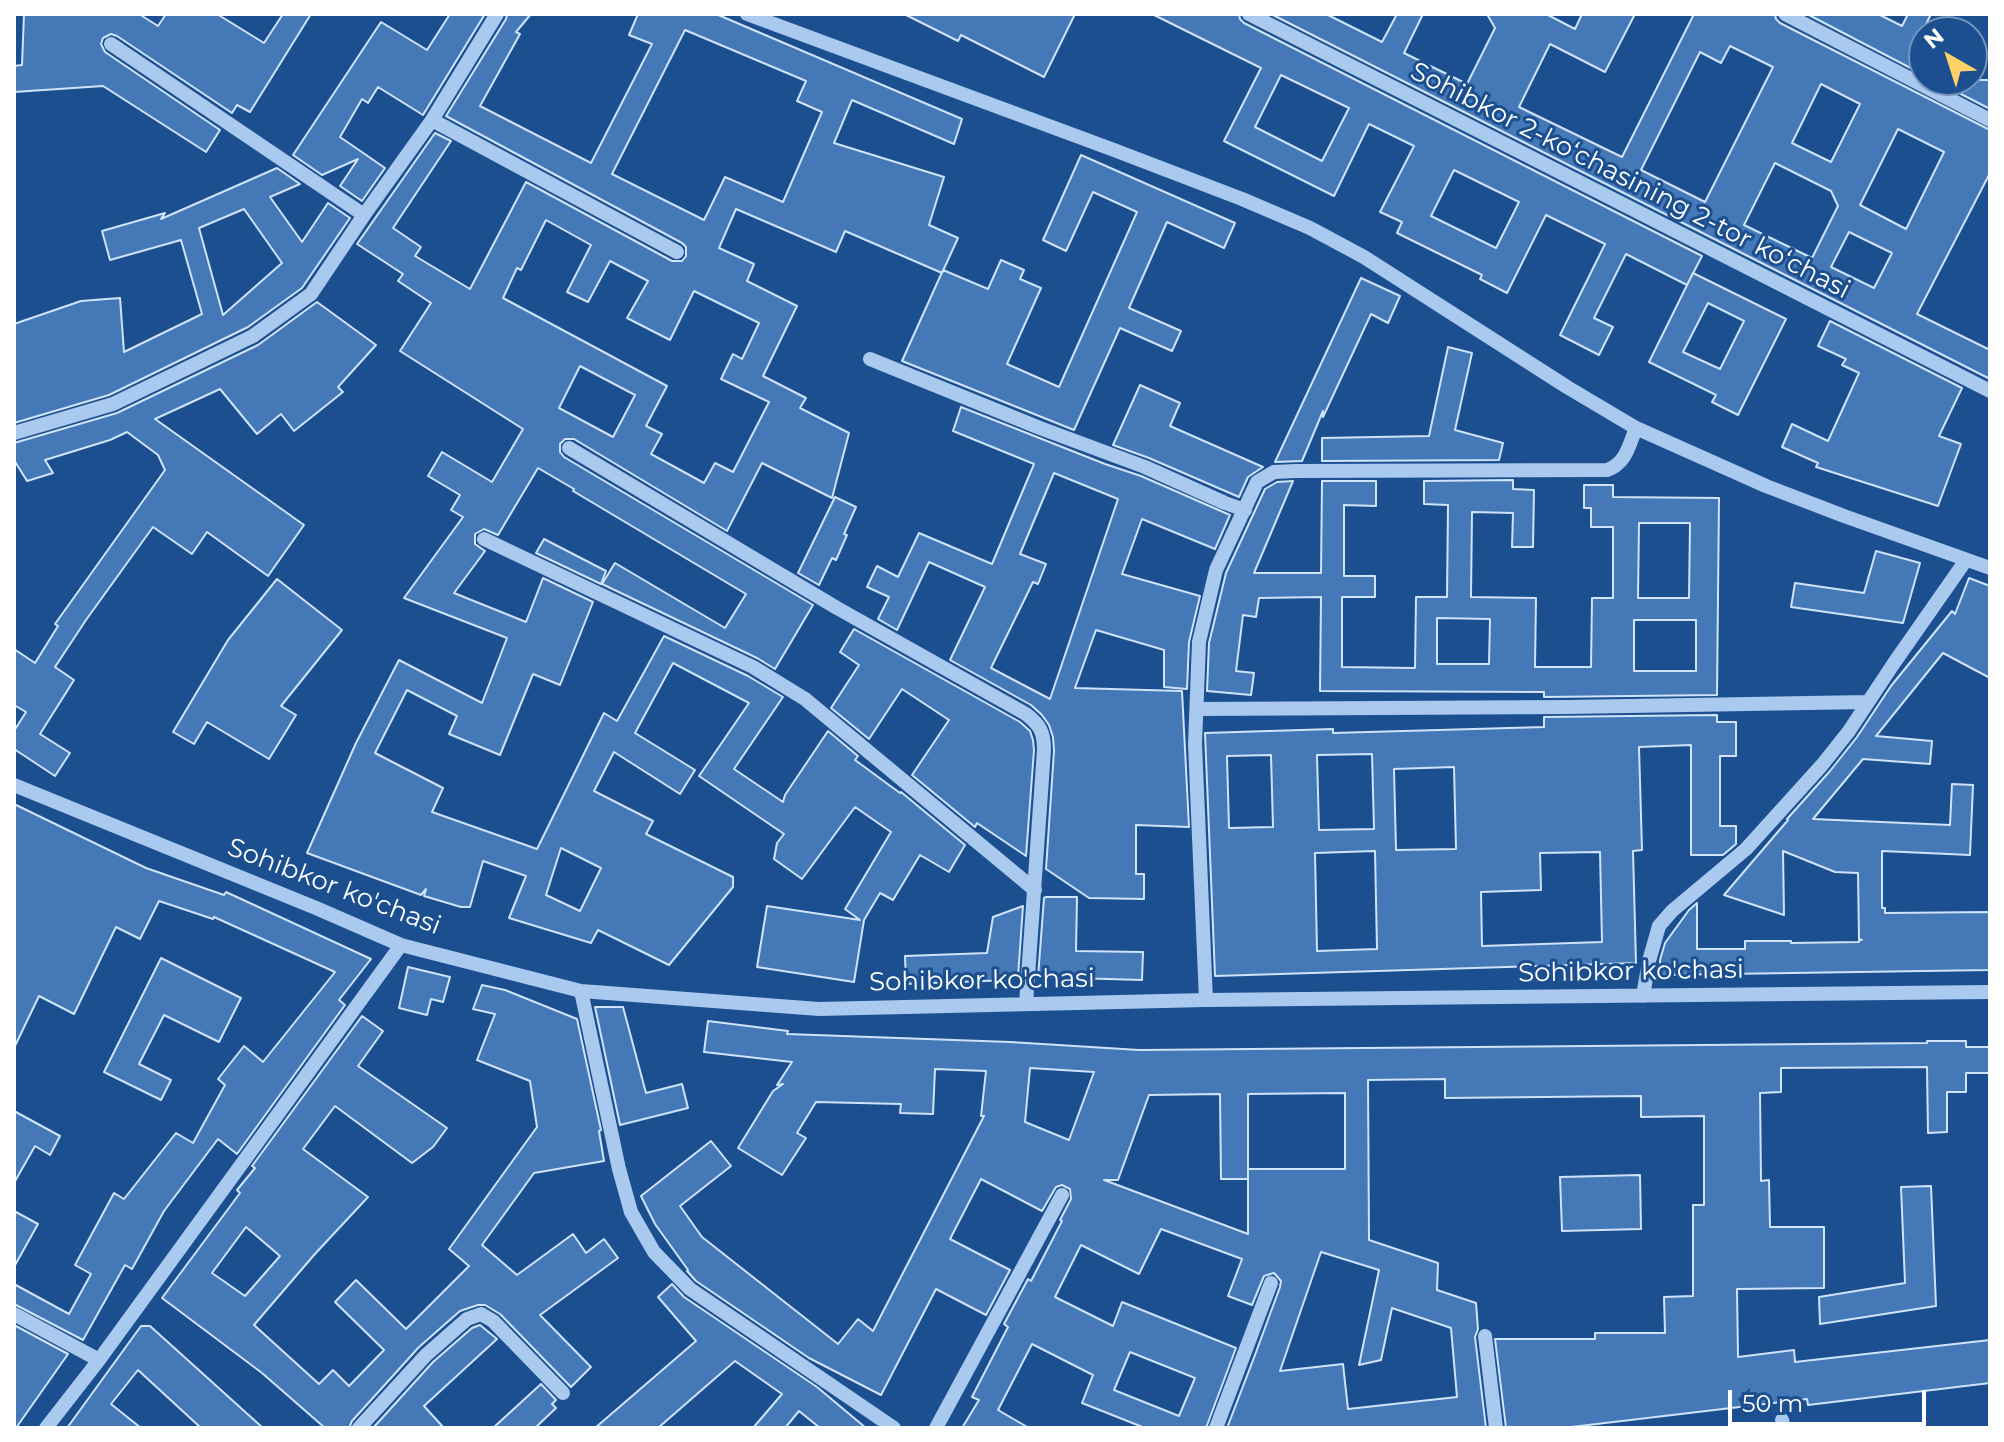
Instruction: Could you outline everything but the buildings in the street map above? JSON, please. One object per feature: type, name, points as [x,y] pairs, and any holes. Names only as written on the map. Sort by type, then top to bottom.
[{"type":"street","points":[[14,433],[113,404],[253,336],[311,294],[432,120],[497,14]]},
{"type":"street","points":[[747,14],[1171,172],[1310,228],[1364,257],[1636,428],[1766,486],[1990,568]]},
{"type":"street","name":"Sohibkor 2-ko‘chasining 2-tor ko‘chasi","points":[[1249,14],[1990,391]]},
{"type":"street","points":[[1785,14],[1990,120]]},
{"type":"street","points":[[111,44],[364,215]]},
{"type":"street","points":[[432,120],[677,252]]},
{"type":"street","points":[[870,359],[1145,467],[1245,510]]},
{"type":"street","points":[[1206,1000],[1195,744],[1199,642],[1216,570],[1257,482],[1274,472],[1607,470],[1617,467],[1625,457],[1636,428]]},
{"type":"street","points":[[569,448],[837,608],[1039,723],[1044,734],[1044,750],[1026,1004]]},
{"type":"street","points":[[484,539],[753,667],[805,699],[1035,890]]},
{"type":"street","points":[[1643,996],[1659,926],[1672,911],[1746,849],[1822,765],[1849,731],[1966,560]]},
{"type":"street","points":[[1197,709],[1553,708],[1868,702]]},
{"type":"street","name":"Sohibkor ko'chasi","points":[[14,785],[401,945],[581,991],[819,1009],[1206,1000],[1990,992]]},
{"type":"street","points":[[46,1428],[99,1360],[401,945]]},
{"type":"street","points":[[581,991],[631,1212],[654,1252],[690,1289],[894,1428]]},
{"type":"street","points":[[936,1428],[1062,1195]]},
{"type":"street","points":[[1216,1428],[1271,1283]]},
{"type":"street","points":[[14,1314],[99,1360]]},
{"type":"street","points":[[359,1428],[426,1355],[467,1319],[481,1314],[493,1321],[563,1393]]},
{"type":"street","points":[[1485,1336],[1496,1428]]}]
